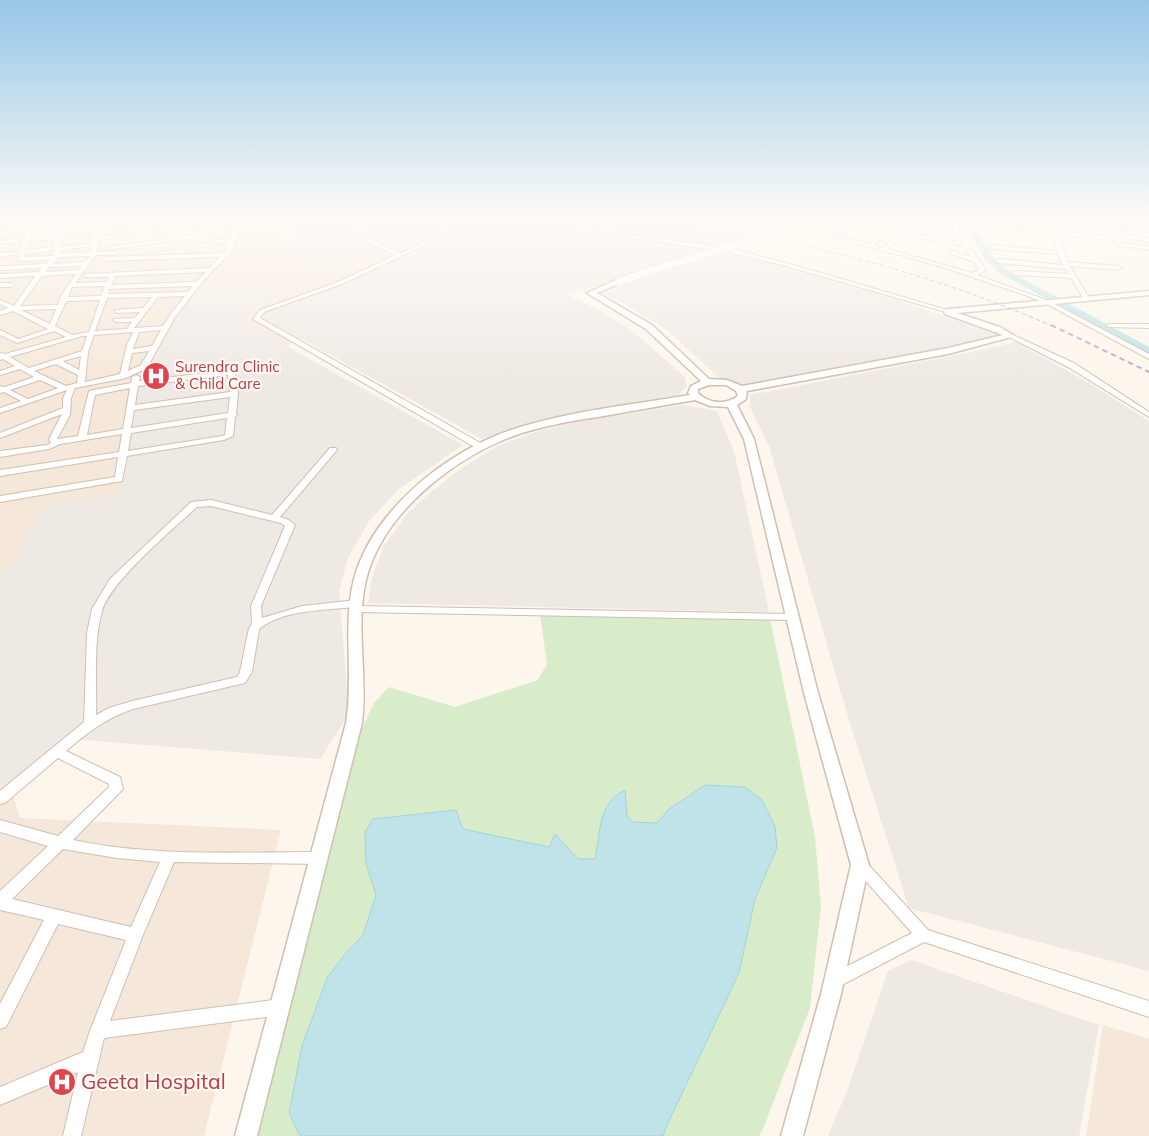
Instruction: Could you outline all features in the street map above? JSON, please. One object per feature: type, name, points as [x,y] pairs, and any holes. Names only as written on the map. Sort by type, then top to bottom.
[{"type":"street","points":[[15,308],[38,276]]},
{"type":"street","points":[[0,332],[17,341],[52,328],[62,299],[76,276]]},
{"type":"street","points":[[82,384],[86,350],[112,276]]},
{"type":"street","points":[[0,411],[68,387],[124,376],[137,371],[148,363],[165,328],[189,294],[205,276]]},
{"type":"street","points":[[355,276],[262,311],[256,319],[481,447]]},
{"type":"street","points":[[635,276],[591,293],[649,327],[707,382]]},
{"type":"street","points":[[826,276],[948,311],[997,329],[1071,365],[1149,415]]},
{"type":"street","points":[[985,276],[1049,302],[1149,357]]},
{"type":"street","points":[[1072,276],[1086,298]]},
{"type":"street","points":[[0,285],[11,284]]},
{"type":"street","points":[[70,285],[198,284]]},
{"type":"street","points":[[948,311],[1149,293]]},
{"type":"street","points":[[121,301],[189,294]]},
{"type":"street","points":[[62,299],[155,297]]},
{"type":"street","points":[[124,376],[136,320],[155,297]]},
{"type":"street","points":[[0,302],[52,328],[86,350]]},
{"type":"street","points":[[0,312],[15,308],[59,307]]},
{"type":"street","points":[[117,311],[144,310]]},
{"type":"street","points":[[116,320],[136,320]]},
{"type":"street","points":[[1109,326],[1149,326]]},
{"type":"street","points":[[1,357],[68,337],[93,332],[165,328]]},
{"type":"street","points":[[696,397],[693,393],[694,388],[707,382],[724,382],[740,389],[948,351],[1011,336]]},
{"type":"street","points":[[128,351],[155,348]]},
{"type":"street","points":[[29,370],[86,350]]},
{"type":"street","points":[[1,357],[40,377],[68,387]]},
{"type":"street","points":[[57,361],[82,375]]},
{"type":"street","points":[[0,373],[21,366]]},
{"type":"street","points":[[0,499],[118,480],[137,371]]},
{"type":"street","points":[[0,473],[227,437],[231,433],[233,415],[232,373],[229,371],[136,384],[92,393],[82,438]]},
{"type":"street","points":[[1,389],[40,377]]},
{"type":"street","points":[[55,443],[54,437],[66,415],[68,387]]},
{"type":"street","points":[[1,389],[27,401]]},
{"type":"street","points":[[246,1136],[358,703],[357,606],[360,579],[373,544],[410,496],[466,455],[481,447],[518,432],[551,422],[696,397],[711,404],[731,404],[743,397],[743,392],[740,389]]},
{"type":"street","points":[[131,408],[234,394]]},
{"type":"street","points":[[731,404],[749,439],[811,693],[860,865],[923,935],[1149,1010]]},
{"type":"street","points":[[0,436],[67,409]]},
{"type":"street","points":[[0,454],[49,447],[55,443],[82,438],[233,415]]},
{"type":"street","points":[[274,518],[333,450]]},
{"type":"street","points":[[90,724],[92,633],[98,609],[114,581],[194,504],[211,503],[274,518],[287,522],[291,527],[256,606],[257,624]]},
{"type":"street","points":[[0,799],[90,724],[113,711],[241,680],[246,672],[252,631],[257,624],[280,614],[357,606],[793,617]]},
{"type":"street","points":[[0,902],[116,789],[115,782],[57,752]]},
{"type":"street","points":[[0,826],[61,844],[169,856],[319,858]]},
{"type":"street","points":[[72,1136],[98,1032],[135,935],[169,856]]},
{"type":"street","points":[[792,1136],[834,981],[860,865]]},
{"type":"street","points":[[0,902],[54,917],[135,935]]},
{"type":"street","points":[[1,1018],[54,917]]},
{"type":"street","points":[[834,981],[923,935]]},
{"type":"street","points":[[98,1032],[280,1007]]},
{"type":"street","points":[[0,1096],[90,1058]]},
{"type":"shaded area","points":[[0,276],[398,276],[397,292],[242,368],[0,700]]},
{"type":"shaded area","points":[[368,276],[628,276],[566,295],[595,308],[630,329],[684,376],[687,386],[678,395],[530,423],[482,439],[264,318],[265,315]]},
{"type":"shaded area","points":[[653,276],[816,276],[891,298],[1001,336],[927,352],[744,384],[718,377],[667,330],[623,303],[602,294]]},
{"type":"shaded area","points":[[193,295],[293,295],[253,310],[244,318],[260,331],[463,445],[399,489],[369,521],[348,558],[339,591],[349,714],[320,759],[84,740],[68,737],[0,790],[0,570],[10,568],[45,504],[117,495],[125,470],[140,372],[154,363],[179,312]]},
{"type":"shaded area","points":[[1016,342],[1089,383],[1149,421],[1149,971],[909,908],[848,717],[769,446],[750,407],[750,395]]},
{"type":"shaded area","points":[[684,405],[717,411],[734,451],[769,612],[368,603],[372,577],[384,546],[407,514],[463,467],[498,446],[535,432],[586,420]]},
{"type":"shaded area","points":[[0,751],[20,818],[281,830],[204,1136],[0,1136]]},
{"type":"shaded area","points":[[911,960],[1099,1025],[1079,1136],[828,1136],[847,1091],[888,971]]},
{"type":"shaded area","points":[[1103,1025],[1149,1039],[1149,1136],[1086,1136]]},
{"type":"green space","points":[[540,614],[770,618],[815,837],[821,906],[810,1008],[762,1131],[759,1136],[256,1136],[356,741],[374,703],[389,687],[455,707],[538,680],[547,664]]},
{"type":"water","points":[[705,785],[745,787],[762,800],[775,826],[777,848],[755,899],[739,973],[663,1136],[300,1136],[289,1113],[302,1046],[327,978],[363,935],[376,895],[366,864],[365,832],[373,819],[456,810],[463,829],[549,847],[555,834],[578,859],[595,859],[605,811],[609,803],[616,796],[625,790],[627,815],[632,822],[657,823],[669,809]]},
{"type":"waterway","points":[[1011,276],[1149,352]]},
{"type":"railway","points":[[916,276],[969,293],[1054,327]]},
{"type":"railway","points":[[1051,325],[1149,372]]},
{"type":"place","name":"Surendra Clinic & Child Care","points":[[156,376]]},
{"type":"place","name":"Geeta Hospital","points":[[62,1082]]}]
